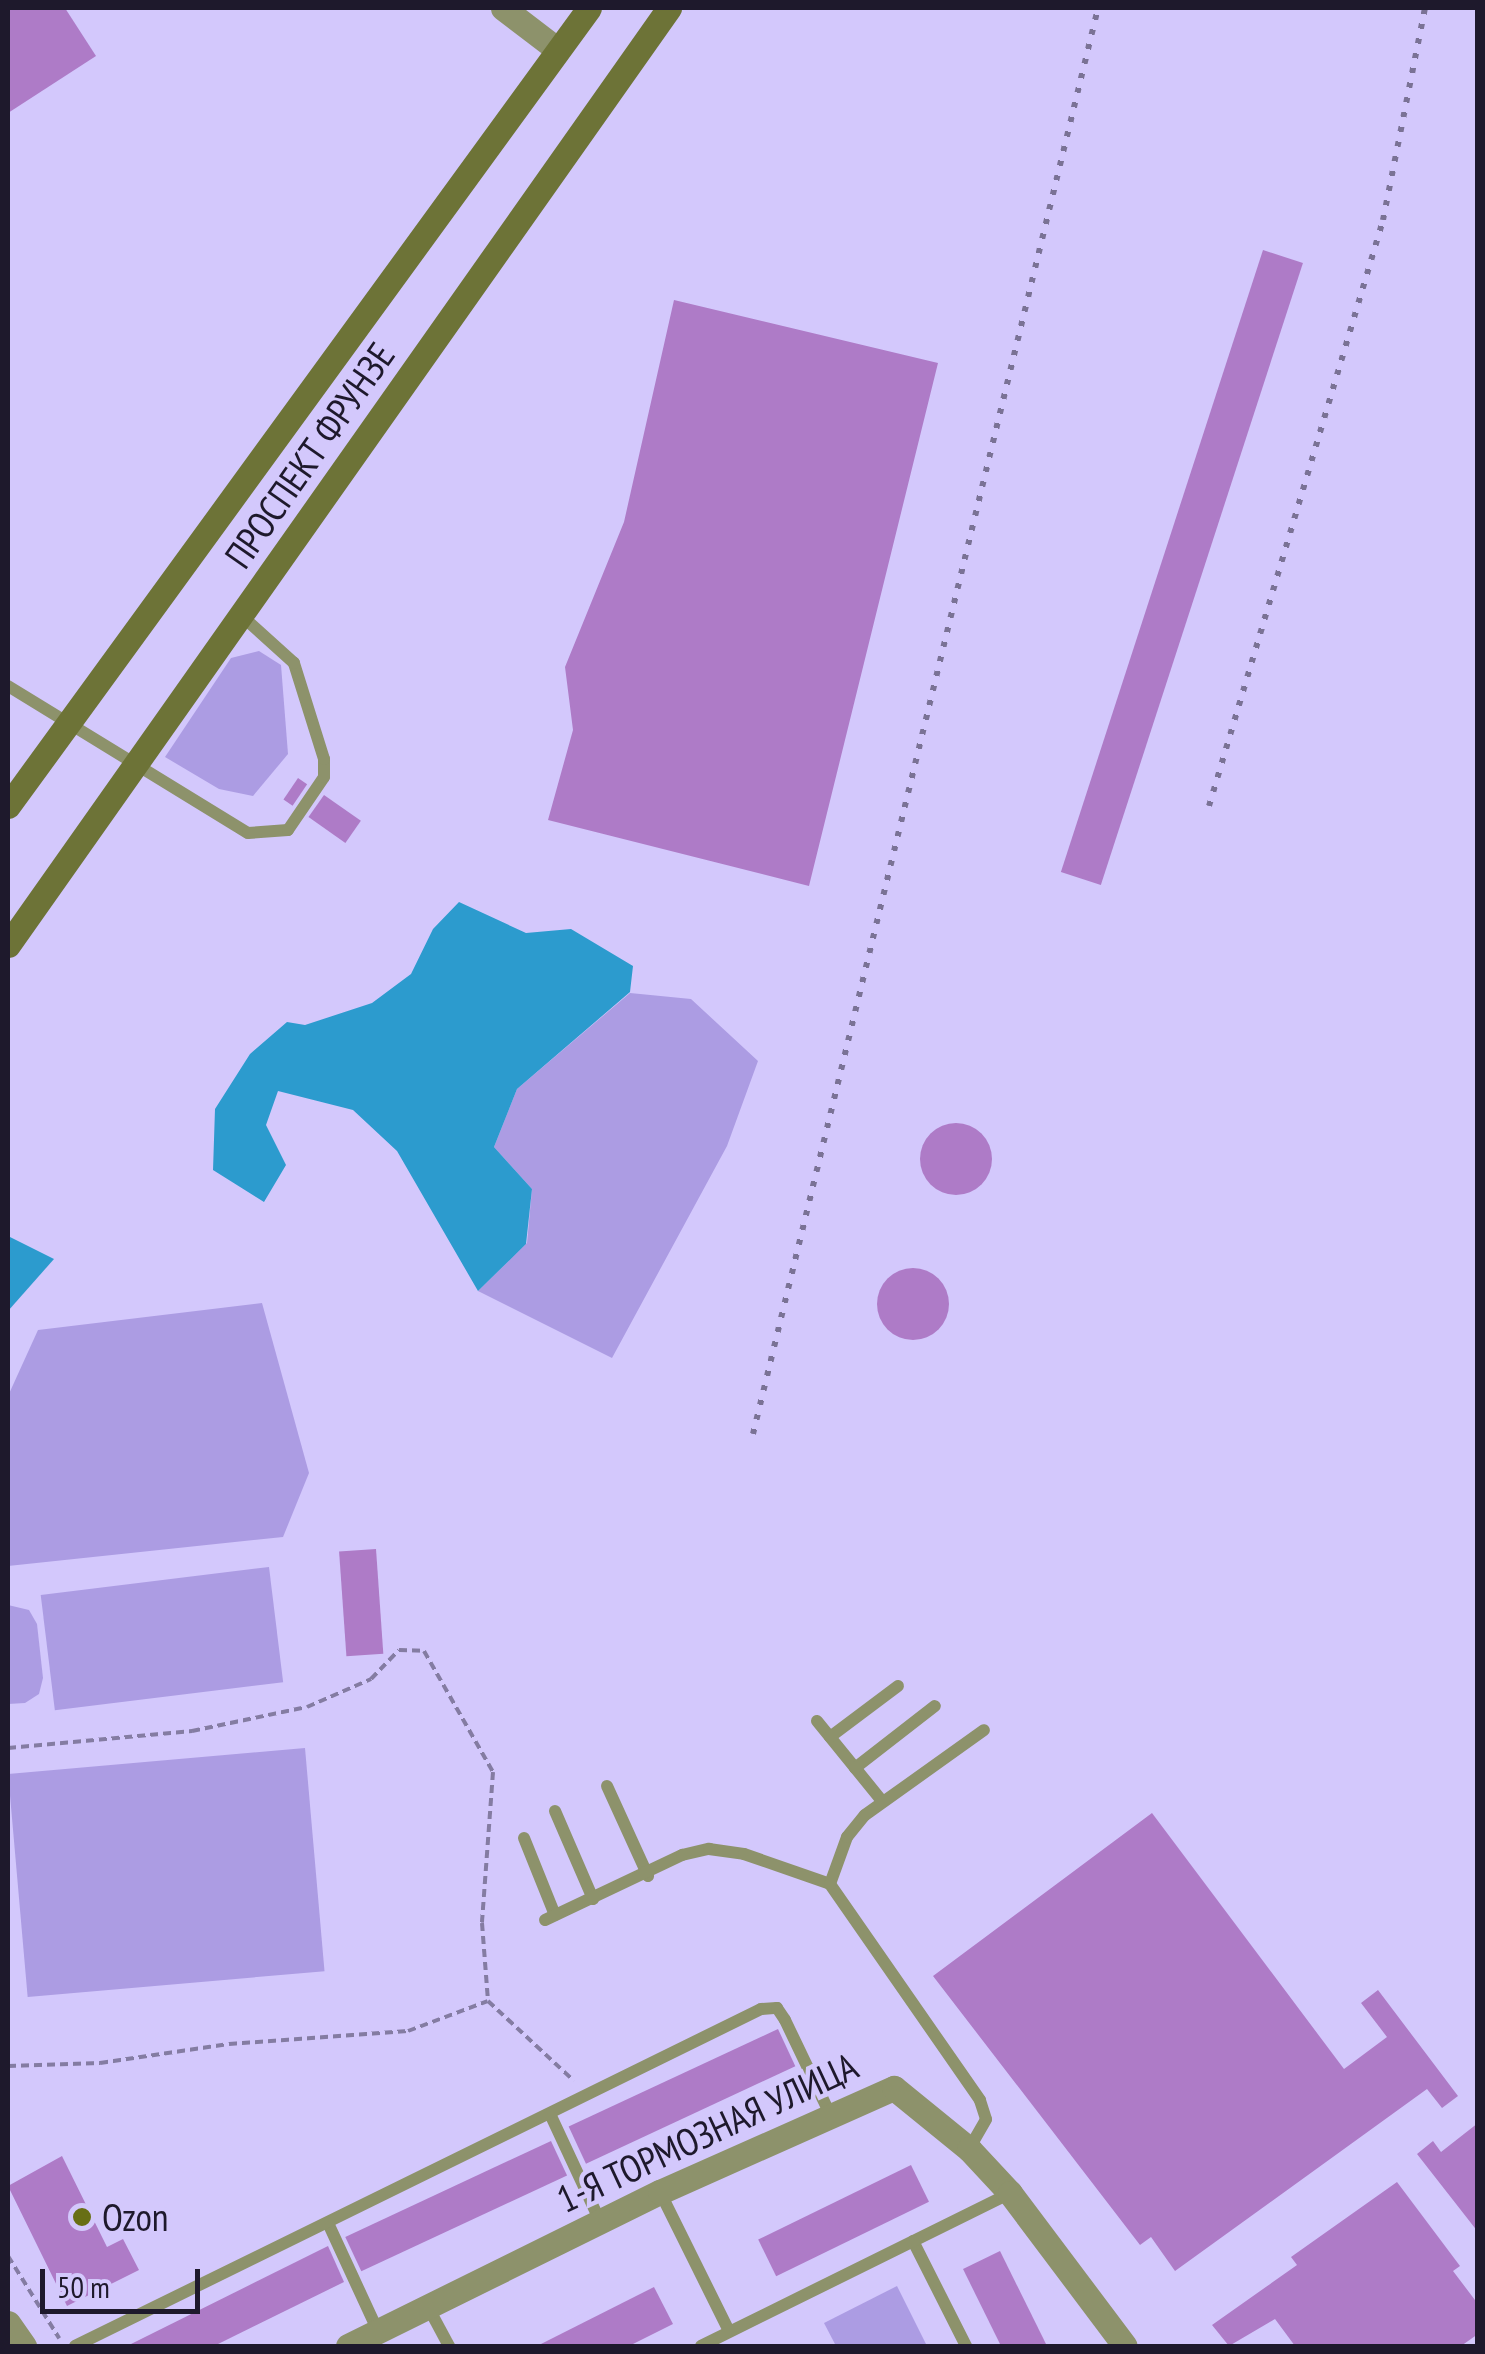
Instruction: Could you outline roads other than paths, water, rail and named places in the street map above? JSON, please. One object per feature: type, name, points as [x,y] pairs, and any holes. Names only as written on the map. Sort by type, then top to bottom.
[{"type":"main road","name":"ПРОСПЕКТ ФРУНЗЕ","points":[[8,806],[588,8]]},
{"type":"main road","name":"ПРОСПЕКТ ФРУНЗЕ","points":[[8,945],[670,8]]},
{"type":"street","points":[[504,8],[558,50]]},
{"type":"street","name":"1-Я ТОРМОЗНАЯ УЛИЦА","points":[[348,2346],[660,2192],[894,2088],[969,2149],[1010,2193],[1124,2346]]},
{"type":"street","points":[[8,2323],[24,2346]]},
{"type":"lane","points":[[8,686],[248,832],[288,830],[324,777],[324,759],[294,663],[242,616]]},
{"type":"lane","points":[[830,1737],[898,1686]]},
{"type":"lane","points":[[855,1768],[934,1706]]},
{"type":"lane","points":[[817,1721],[882,1801]]},
{"type":"lane","points":[[830,1884],[847,1837],[882,1801],[984,1730]]},
{"type":"lane","points":[[607,1786],[648,1876]]},
{"type":"lane","points":[[555,1810],[593,1899]]},
{"type":"lane","points":[[524,1838],[550,1917],[648,1876],[682,1856],[709,1850],[744,1854],[830,1884],[980,2100],[986,2119],[969,2149]]},
{"type":"lane","points":[[75,2346],[592,2097],[761,2009],[777,2008],[830,2114]]},
{"type":"lane","points":[[551,2116],[601,2223]]},
{"type":"lane","points":[[660,2192],[729,2331]]},
{"type":"lane","points":[[708,2345],[729,2331],[1010,2193]]},
{"type":"lane","points":[[328,2223],[378,2331]]},
{"type":"lane","points":[[913,2242],[966,2346]]},
{"type":"lane","points":[[427,2305],[449,2346]]},
{"type":"water","points":[[459,902],[526,933],[571,929],[633,966],[630,992],[517,1089],[494,1147],[532,1189],[526,1244],[478,1291],[397,1151],[353,1110],[278,1091],[266,1125],[286,1165],[264,1202],[213,1170],[215,1109],[250,1054],[287,1022],[305,1025],[372,1003],[411,974],[433,929]]},
{"type":"water","points":[[8,1236],[54,1259],[8,1311]]},
{"type":"railway","points":[[753,1434],[1098,8]]},
{"type":"railway","points":[[1209,806],[1383,220],[1425,8]]},
{"type":"place","name":"Ozon","points":[[82,2217]]}]
